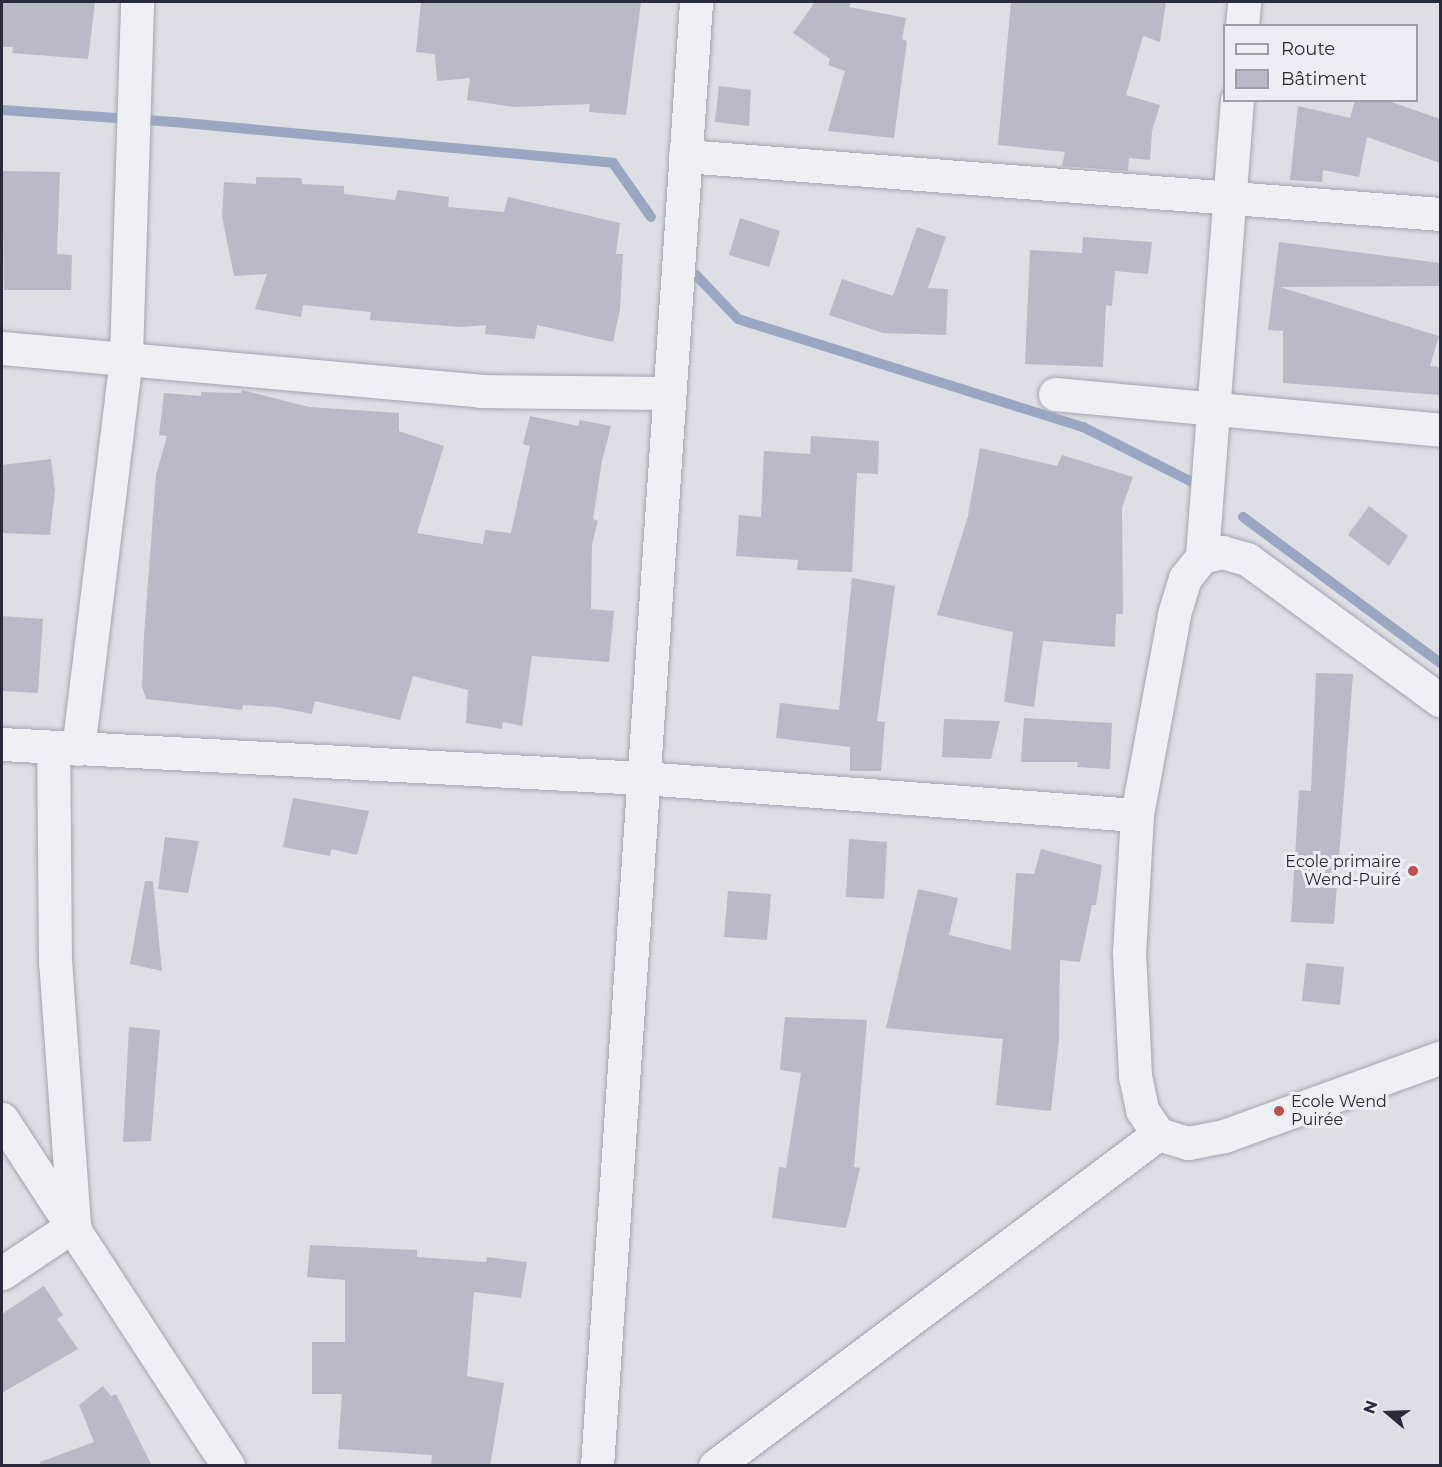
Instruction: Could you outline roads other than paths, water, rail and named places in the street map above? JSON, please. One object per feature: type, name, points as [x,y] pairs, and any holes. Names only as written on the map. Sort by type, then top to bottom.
[{"type":"street","points":[[74,1225],[55,963],[66,749],[126,356],[137,2]]},
{"type":"street","points":[[597,1466],[696,2]]},
{"type":"street","points":[[1242,24],[1244,2]]},
{"type":"street","points":[[1237,102],[1216,411],[1202,557],[1185,578],[1174,615],[1137,815],[1129,902],[1130,1012],[1142,1110],[1158,1134],[1188,1143],[1224,1136],[1440,1058]]},
{"type":"street","points":[[686,156],[1440,214]]},
{"type":"street","points":[[2,348],[126,356],[480,390],[669,393]]},
{"type":"street","points":[[1055,394],[1216,411],[1440,430]]},
{"type":"street","points":[[1202,557],[1222,552],[1247,559],[1440,700]]},
{"type":"street","points":[[2,744],[643,778],[1137,815]]},
{"type":"street","points":[[2,1119],[74,1225],[228,1466]]},
{"type":"street","points":[[715,1466],[1158,1134]]},
{"type":"street","points":[[2,1273],[74,1225]]},
{"type":"waterway","points":[[2,110],[174,122],[613,163],[651,217]]},
{"type":"waterway","points":[[696,275],[738,319],[1083,427],[1194,483]]},
{"type":"waterway","points":[[1243,517],[1440,663]]},
{"type":"place","name":"Ecole primaire Wend-Puiré","points":[[1413,871]]},
{"type":"place","name":"Ecole Wend Puirée","points":[[1279,1111]]}]
